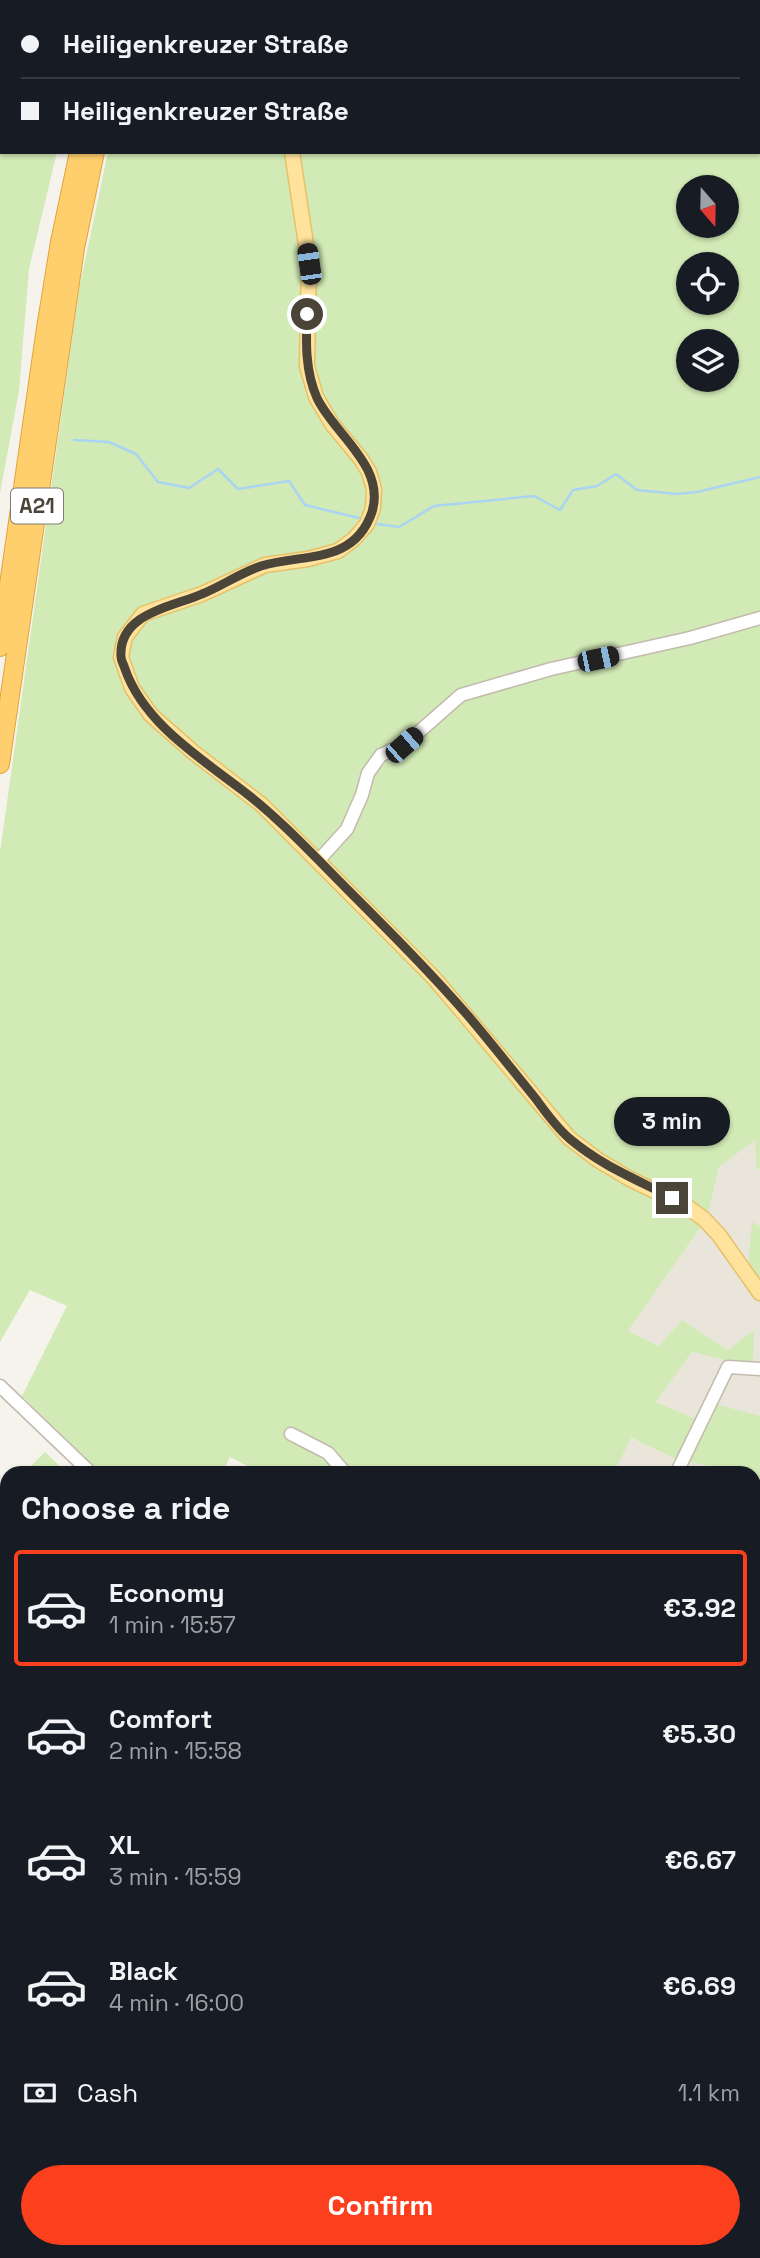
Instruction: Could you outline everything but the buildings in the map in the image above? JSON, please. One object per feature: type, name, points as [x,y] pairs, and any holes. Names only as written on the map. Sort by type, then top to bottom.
[{"type":"highway","name":"A21","points":[[0,647],[58,254],[79,154]]},
{"type":"highway","name":"A21","points":[[0,764],[75,247],[96,154]]},
{"type":"main road","points":[[292,154],[309,264],[307,366],[316,397],[332,424],[361,458],[369,472],[374,489],[373,508],[367,524],[354,539],[338,551],[308,559],[265,565],[202,594],[143,614],[125,637],[121,657],[132,688],[151,715],[262,806],[434,978],[569,1138],[598,1160],[686,1206],[704,1219],[719,1235],[760,1293]]},
{"type":"street","points":[[318,861],[347,829],[369,773],[381,755],[404,745],[461,695],[551,669],[690,638],[760,618]]},
{"type":"street","points":[[680,1466],[728,1367],[760,1369]]},
{"type":"street","points":[[0,1386],[84,1466]]},
{"type":"street","points":[[291,1434],[328,1453],[339,1466]]},
{"type":"shaded area","points":[[755,1139],[756,1168],[760,1170],[760,1456],[759,1416],[702,1422],[656,1402],[692,1352],[729,1361],[753,1331],[728,1350],[682,1320],[659,1346],[628,1331],[707,1218],[719,1167]]},
{"type":"shaded area","points":[[630,1438],[678,1460],[710,1466],[618,1466]]},
{"type":"green space","points":[[0,154],[57,154],[29,269],[19,391],[0,493]]},
{"type":"green space","points":[[108,154],[760,154],[760,1170],[756,1168],[755,1140],[719,1167],[707,1218],[628,1331],[659,1346],[682,1320],[728,1350],[754,1330],[753,1363],[729,1361],[692,1352],[656,1402],[702,1422],[711,1403],[760,1416],[760,1466],[711,1466],[678,1460],[631,1438],[617,1466],[247,1466],[230,1457],[226,1466],[94,1466],[22,1396],[67,1306],[30,1290],[0,1342],[0,852],[79,289]]},
{"type":"green space","points":[[752,1222],[760,1226],[760,1277],[756,1279],[748,1267]]},
{"type":"green space","points":[[45,1452],[60,1466],[31,1466]]},
{"type":"waterway","points":[[74,440],[109,442],[136,454],[158,482],[189,488],[218,469],[238,489],[289,481],[305,505],[359,518]]},
{"type":"waterway","points":[[377,524],[399,527],[434,506],[534,496],[560,510],[573,490],[597,486],[616,474],[637,490],[677,494],[760,477]]},
{"type":"route","points":[[307,314],[307,366],[316,397],[332,424],[361,458],[374,489],[373,508],[367,524],[354,539],[338,551],[308,559],[265,565],[202,594],[143,614],[125,637],[121,657],[132,688],[151,715],[262,806],[434,978],[569,1138],[630,1179],[672,1198]]}]
